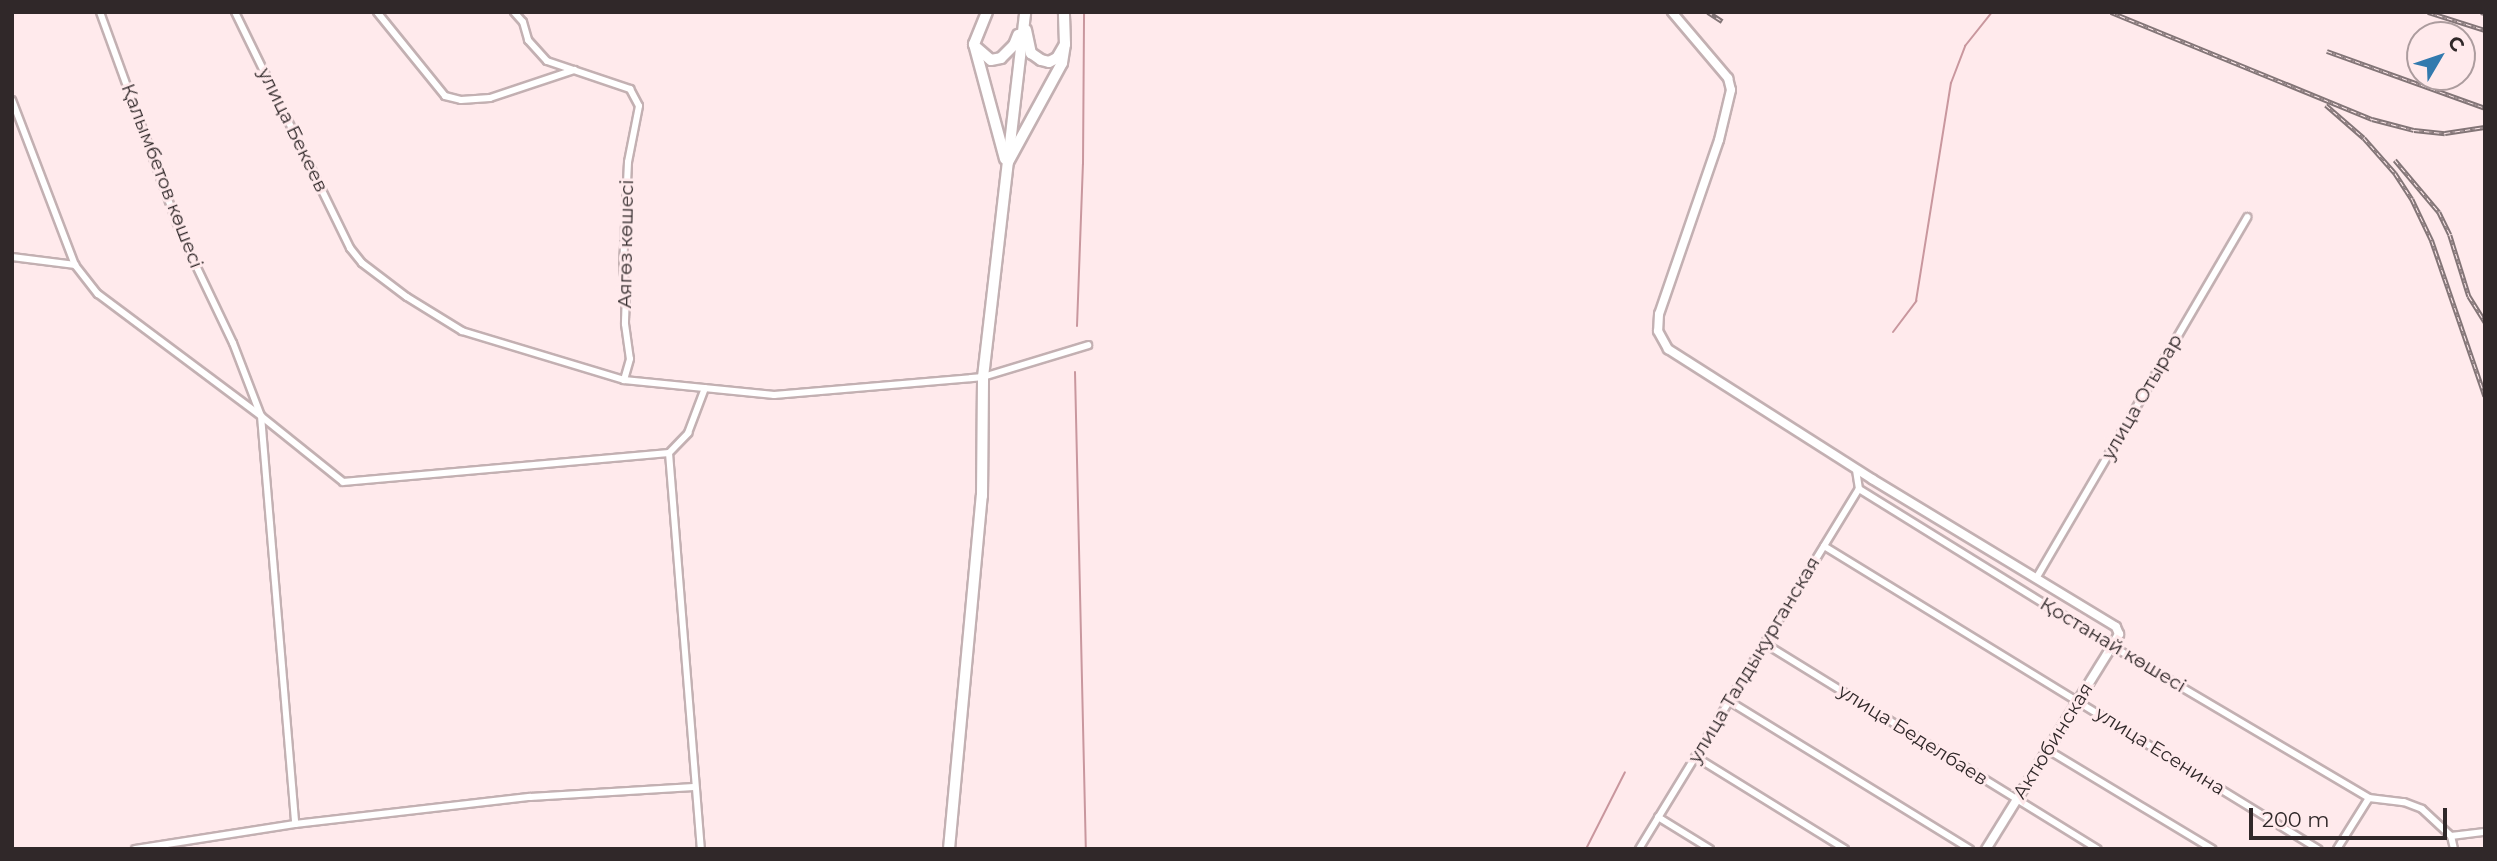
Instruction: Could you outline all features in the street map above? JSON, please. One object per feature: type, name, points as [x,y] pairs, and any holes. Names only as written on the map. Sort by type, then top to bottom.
[{"type":"main road","points":[[987,12],[974,44],[1007,165]]},
{"type":"main road","points":[[1007,165],[1046,97],[1065,57],[1064,12]]},
{"type":"main road","points":[[974,44],[990,60],[1001,58],[1014,45],[1024,16]]},
{"type":"main road","points":[[1024,16],[1031,53],[1035,58],[1049,62],[1057,58],[1065,44]]},
{"type":"main road","points":[[948,849],[982,496],[983,377],[1024,16]]},
{"type":"street","name":"Қалымбетов көшесі","points":[[100,12],[180,232],[233,343],[261,416]]},
{"type":"street","name":"улица Бекеев","points":[[235,12],[350,248],[362,263],[398,290],[462,331],[624,380],[774,395],[983,377],[1088,345]]},
{"type":"street","points":[[377,12],[445,96],[461,100],[490,98],[575,69]]},
{"type":"street","name":"Аягөз көшесі","points":[[514,12],[523,22],[528,40],[547,61],[630,89],[639,106],[628,162],[623,268],[626,293],[625,324],[630,359],[624,380]]},
{"type":"street","points":[[1672,12],[1728,78],[1731,90],[1719,141],[1659,314],[1661,337],[1668,349],[1856,469],[2037,577]]},
{"type":"street","points":[[12,100],[75,265],[98,294],[261,416],[343,482],[669,453],[688,433],[705,388]]},
{"type":"street","name":"улица Отырар","points":[[2037,577],[2247,217]]},
{"type":"street","points":[[12,257],[75,265]]},
{"type":"street","points":[[261,416],[295,824]]},
{"type":"street","points":[[669,453],[701,849]]},
{"type":"street","points":[[1856,469],[1859,489]]},
{"type":"street","name":"улица Талдыкурганская","points":[[1639,849],[1859,489]]},
{"type":"street","name":"Қостанай көшесі","points":[[1859,489],[2112,646],[2369,798]]},
{"type":"street","name":"улица Есенина","points":[[1824,546],[2318,849]]},
{"type":"street","name":"Актюбинская","points":[[1986,849],[2119,634],[2112,622],[2037,577]]},
{"type":"street","name":"улица Беделбаев","points":[[1765,643],[2097,849]]},
{"type":"street","points":[[1730,701],[1970,849]]},
{"type":"street","points":[[2048,750],[2212,849]]},
{"type":"street","points":[[1696,757],[1845,849]]},
{"type":"street","points":[[135,849],[295,824],[530,797],[694,787]]},
{"type":"street","points":[[2337,849],[2369,798],[2404,802],[2422,809],[2451,836],[2454,849]]},
{"type":"street","points":[[1658,817],[1710,849]]},
{"type":"street","points":[[2451,836],[2485,832]]},
{"type":"waterway","points":[[1077,326],[1083,164],[1084,12]]},
{"type":"waterway","points":[[1893,332],[1916,301],[1951,83],[1965,46],[1992,12]]},
{"type":"waterway","points":[[1075,372],[1086,849]]},
{"type":"waterway","points":[[1586,849],[1625,772]]},
{"type":"railway","points":[[1708,12],[1722,21]]},
{"type":"railway","points":[[2111,12],[2372,119],[2414,130],[2445,133],[2485,127]]},
{"type":"railway","points":[[2428,12],[2485,30]]},
{"type":"railway","points":[[2481,12],[2485,13]]},
{"type":"railway","points":[[2327,51],[2485,108]]},
{"type":"railway","points":[[2326,105],[2364,138],[2395,173],[2412,199],[2432,241],[2485,396]]},
{"type":"railway","points":[[2395,160],[2439,212],[2450,235],[2469,296],[2485,322]]}]
